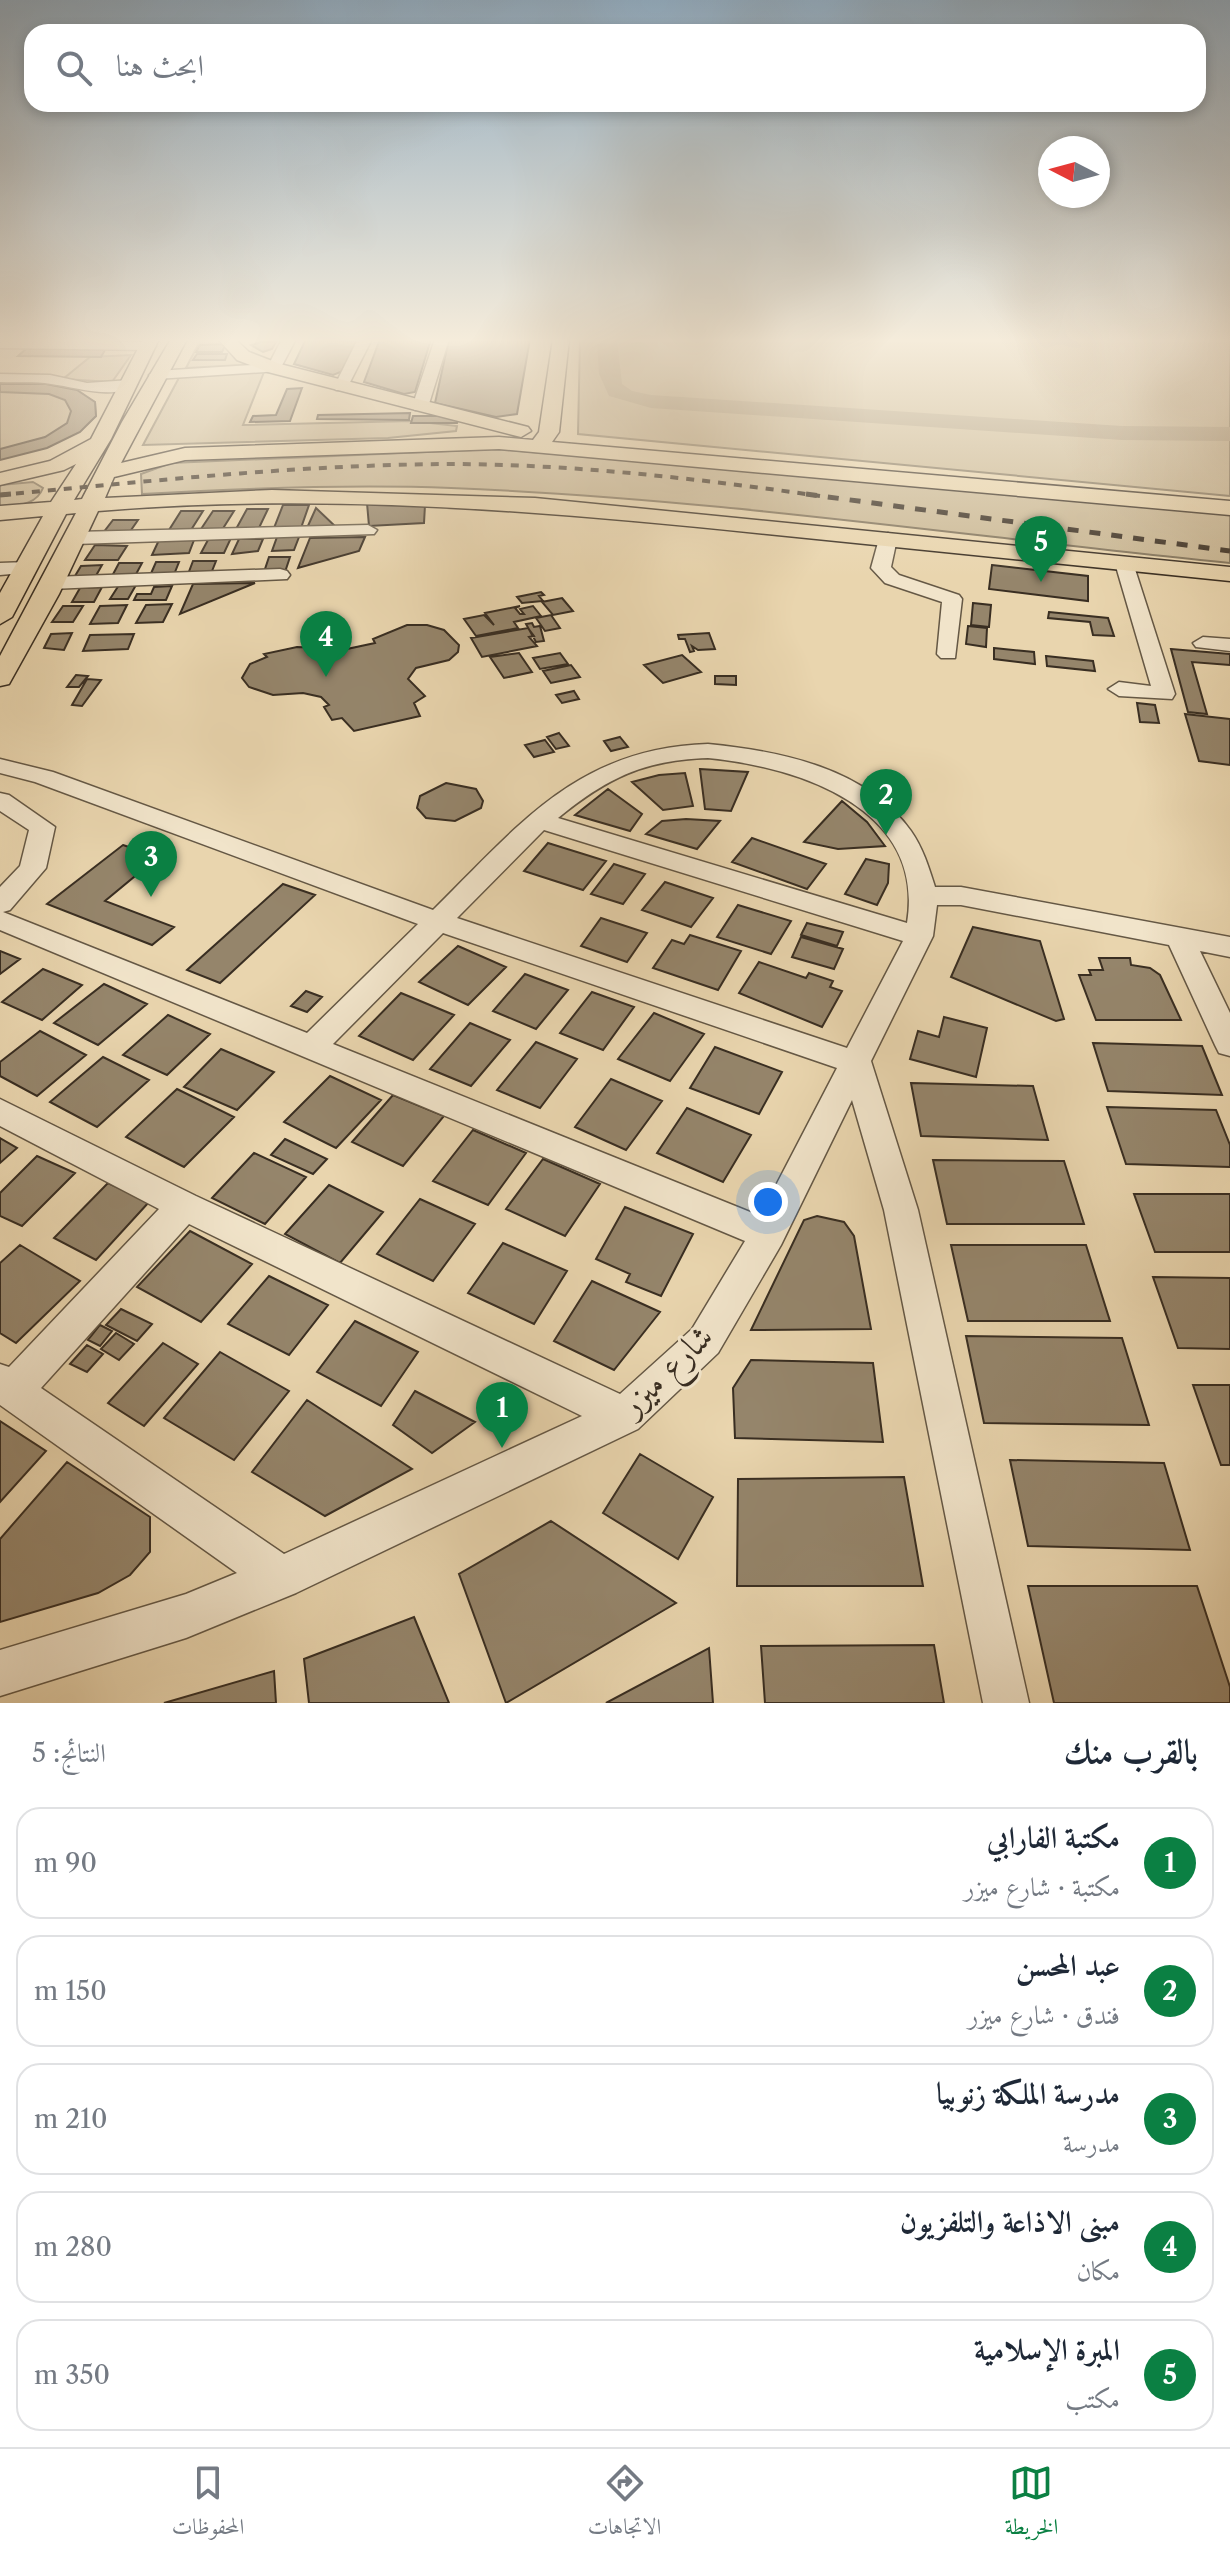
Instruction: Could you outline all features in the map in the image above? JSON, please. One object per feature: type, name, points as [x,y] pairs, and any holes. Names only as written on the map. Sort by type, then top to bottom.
[{"type":"main road","points":[[0,617],[7,592],[27,568],[37,543],[112,418]]},
{"type":"main road","points":[[0,678],[135,418]]},
{"type":"main road","points":[[443,443],[461,434],[470,418]]},
{"type":"main road","points":[[472,418],[534,437],[549,432],[551,418]]},
{"type":"main road","points":[[534,437],[536,418]]},
{"type":"main road","points":[[109,472],[185,454],[534,437],[1230,506]]},
{"type":"main road","points":[[0,479],[57,466],[91,449],[101,439]]},
{"type":"main road","points":[[0,513],[93,504],[272,496],[535,504],[1230,574]]},
{"type":"main road","points":[[0,521],[26,531],[37,543]]},
{"type":"street","points":[[75,538],[368,530]]},
{"type":"street","points":[[888,539],[881,568],[892,579],[952,599],[948,654]]},
{"type":"street","points":[[1119,689],[1164,694],[1124,563]]},
{"type":"street","points":[[0,569],[27,568]]},
{"type":"street","points":[[51,583],[280,575]]},
{"type":"street","points":[[1203,643],[1230,645]]},
{"type":"street","points":[[311,1048],[539,820],[579,787],[646,757],[685,751],[731,753],[772,761],[812,772],[849,789],[876,810],[899,834],[925,896],[961,896],[1230,947]]},
{"type":"street","points":[[0,766],[44,777],[437,921],[857,1063],[901,1210],[1006,1703]]},
{"type":"street","points":[[0,800],[42,827],[33,868],[0,904]]},
{"type":"street","points":[[539,820],[919,936]]},
{"type":"street","name":"شارع ميزر","points":[[0,1673],[186,1616],[281,1578],[624,1416],[705,1341],[768,1235],[919,936],[925,896]]},
{"type":"street","points":[[0,920],[768,1235]]},
{"type":"street","points":[[1180,938],[1230,1045]]},
{"type":"street","points":[[0,1111],[184,1206],[624,1416]]},
{"type":"street","points":[[184,1206],[6,1386],[281,1578]]},
{"type":"shaded area","points":[[0,418],[93,418],[63,439],[0,459]]},
{"type":"shaded area","points":[[157,418],[246,418],[243,425],[412,421],[457,426],[456,431],[388,438],[143,445]]},
{"type":"shaded area","points":[[578,418],[1230,418],[1230,496],[578,434]]},
{"type":"shaded area","points":[[496,449],[1230,512],[1230,563],[743,509],[548,493],[374,486],[142,494],[141,474],[171,463]]},
{"type":"shaded area","points":[[33,482],[43,488],[36,498],[25,504],[0,507],[0,485]]},
{"type":"building","points":[[69,418],[94,418],[80,432],[47,448],[0,460],[0,449],[45,437],[67,423]]},
{"type":"building","points":[[252,418],[291,418],[290,421],[250,422]]},
{"type":"building","points":[[317,418],[409,418],[409,420]]},
{"type":"building","points":[[412,418],[458,418],[457,423],[411,423]]},
{"type":"building","points":[[367,503],[425,505],[424,523],[369,526]]},
{"type":"building","points":[[283,505],[309,505],[301,528],[274,528]]},
{"type":"building","points":[[316,508],[336,527],[307,528]]},
{"type":"building","points":[[247,509],[268,509],[258,530],[236,529]]},
{"type":"building","points":[[181,511],[203,511],[191,530],[169,530]]},
{"type":"building","points":[[213,511],[234,511],[222,530],[201,529]]},
{"type":"building","points":[[113,520],[138,520],[129,533],[103,533]]},
{"type":"building","points":[[277,537],[299,537],[294,550],[272,551]]},
{"type":"building","points":[[365,537],[359,551],[298,568],[310,538]]},
{"type":"building","points":[[209,538],[231,538],[224,553],[201,553]]},
{"type":"building","points":[[239,539],[263,539],[258,551],[232,554]]},
{"type":"building","points":[[159,540],[194,540],[189,553],[152,555]]},
{"type":"building","points":[[95,545],[127,546],[118,560],[85,560]]},
{"type":"building","points":[[269,557],[290,557],[285,572],[264,572]]},
{"type":"building","points":[[193,561],[216,561],[210,576],[187,577]]},
{"type":"building","points":[[156,562],[179,562],[173,577],[149,578]]},
{"type":"building","points":[[119,563],[142,563],[134,578],[111,578]]},
{"type":"building","points":[[102,565],[93,581],[72,581],[81,566]]},
{"type":"building","points":[[992,565],[1088,576],[1088,601],[989,589]]},
{"type":"building","points":[[255,583],[180,614],[193,584]]},
{"type":"building","points":[[119,585],[136,585],[128,599],[110,599]]},
{"type":"building","points":[[172,586],[166,600],[134,600],[137,594],[151,594],[154,587]]},
{"type":"building","points":[[102,587],[94,602],[72,602],[80,588]]},
{"type":"building","points":[[541,592],[544,595],[539,596],[543,601],[522,603],[517,597]]},
{"type":"building","points":[[562,598],[573,611],[553,615],[542,602]]},
{"type":"building","points":[[973,603],[991,605],[989,627],[971,625]]},
{"type":"building","points":[[172,604],[163,622],[136,623],[146,605]]},
{"type":"building","points":[[127,605],[118,623],[90,624],[100,606]]},
{"type":"building","points":[[63,606],[83,606],[73,622],[52,622]]},
{"type":"building","points":[[520,606],[515,608],[520,614],[524,614],[520,609],[533,606],[541,616],[514,622],[518,628],[476,636],[464,619],[484,615],[494,625],[485,613]]},
{"type":"building","points":[[1049,612],[1108,618],[1114,636],[1093,635],[1090,622],[1048,618]]},
{"type":"building","points":[[551,615],[560,628],[545,631],[536,618]]},
{"type":"building","points":[[532,623],[534,627],[540,626],[544,641],[536,642],[526,624]]},
{"type":"building","points":[[407,625],[427,625],[444,630],[459,645],[458,652],[449,660],[416,668],[408,679],[425,696],[414,703],[420,716],[354,731],[342,718],[332,720],[324,707],[329,705],[321,697],[303,693],[273,695],[249,687],[242,678],[250,664],[267,657],[264,654],[297,647],[325,648],[328,653],[375,643],[373,639]]},
{"type":"building","points":[[968,626],[987,628],[986,647],[966,644]]},
{"type":"building","points":[[528,628],[534,636],[529,637],[537,646],[482,657],[471,638]]},
{"type":"building","points":[[72,633],[64,650],[44,648],[51,634]]},
{"type":"building","points":[[709,633],[715,649],[698,650],[692,646],[694,651],[690,652],[685,639],[679,639],[678,635]]},
{"type":"building","points":[[134,634],[128,649],[83,651],[90,635]]},
{"type":"building","points":[[994,648],[1034,652],[1035,664],[994,659]]},
{"type":"building","points":[[1171,649],[1230,654],[1230,665],[1192,662],[1207,714],[1188,712]]},
{"type":"building","points":[[519,653],[532,672],[504,678],[490,657]]},
{"type":"building","points":[[560,653],[568,664],[540,669],[533,658]]},
{"type":"building","points":[[682,655],[701,672],[663,683],[644,665]]},
{"type":"building","points":[[1046,656],[1093,661],[1095,671],[1047,666]]},
{"type":"building","points":[[571,665],[580,677],[551,683],[543,671]]},
{"type":"building","points":[[76,675],[88,676],[79,687],[67,687]]},
{"type":"building","points":[[715,676],[736,676],[736,685],[715,684]]},
{"type":"building","points":[[87,679],[101,680],[82,706],[72,705]]},
{"type":"building","points":[[574,691],[579,699],[562,703],[556,695]]},
{"type":"building","points":[[1137,703],[1155,705],[1159,723],[1140,722]]},
{"type":"building","points":[[1185,714],[1230,719],[1230,765],[1199,761]]},
{"type":"building","points":[[559,733],[569,746],[556,749],[547,737]]},
{"type":"building","points":[[620,737],[628,747],[611,751],[604,741]]},
{"type":"building","points":[[545,740],[554,752],[534,757],[525,745]]},
{"type":"building","points":[[700,769],[748,772],[731,811],[705,809]]},
{"type":"building","points":[[685,773],[693,806],[663,810],[632,782],[659,775]]},
{"type":"building","points":[[446,783],[476,789],[483,801],[481,808],[455,821],[426,818],[417,808],[420,796]]},
{"type":"building","points":[[608,789],[642,814],[630,831],[575,815]]},
{"type":"building","points":[[842,801],[867,822],[885,846],[838,849],[804,842]]},
{"type":"building","points":[[662,821],[720,821],[697,849],[646,834]]},
{"type":"building","points":[[752,838],[826,864],[807,889],[732,862]]},
{"type":"building","points":[[548,843],[606,861],[583,890],[524,871]]},
{"type":"building","points":[[123,845],[158,857],[105,901],[174,927],[152,945],[47,904]]},
{"type":"building","points":[[866,859],[889,864],[888,883],[877,905],[845,894]]},
{"type":"building","points":[[614,864],[645,874],[623,904],[591,894]]},
{"type":"building","points":[[665,882],[713,898],[691,927],[642,910]]},
{"type":"building","points":[[283,884],[315,895],[220,983],[187,970]]},
{"type":"building","points":[[738,905],[791,921],[771,954],[717,937]]},
{"type":"building","points":[[601,918],[647,933],[627,962],[581,946]]},
{"type":"building","points":[[807,923],[843,932],[837,946],[801,935]]},
{"type":"building","points":[[973,927],[1040,941],[1064,1019],[1056,1021],[951,977]]},
{"type":"building","points":[[690,935],[741,951],[718,990],[653,968],[672,940],[684,944]]},
{"type":"building","points":[[801,937],[843,949],[834,969],[792,957]]},
{"type":"building","points":[[458,946],[506,967],[468,1005],[419,982]]},
{"type":"building","points":[[0,951],[20,959],[0,974]]},
{"type":"building","points":[[1099,958],[1130,958],[1131,965],[1150,968],[1160,975],[1181,1020],[1096,1020],[1079,975],[1091,975],[1089,970],[1103,970]]},
{"type":"building","points":[[759,962],[806,978],[809,973],[833,981],[830,987],[842,991],[822,1027],[739,993]]},
{"type":"building","points":[[43,969],[82,985],[42,1020],[2,1002]]},
{"type":"building","points":[[525,974],[568,990],[536,1029],[493,1011]]},
{"type":"building","points":[[104,984],[147,1004],[98,1045],[54,1023]]},
{"type":"building","points":[[306,991],[322,997],[307,1012],[291,1006]]},
{"type":"building","points":[[592,992],[634,1007],[603,1050],[560,1033]]},
{"type":"building","points":[[401,993],[454,1015],[413,1060],[359,1036]]},
{"type":"building","points":[[654,1013],[704,1034],[670,1081],[618,1059]]},
{"type":"building","points":[[168,1015],[210,1034],[167,1075],[123,1055]]},
{"type":"building","points":[[944,1017],[987,1028],[976,1077],[910,1059],[918,1031],[939,1037]]},
{"type":"building","points":[[470,1023],[510,1040],[471,1086],[430,1069]]},
{"type":"building","points":[[40,1031],[86,1055],[37,1096],[0,1076],[0,1062]]},
{"type":"building","points":[[536,1042],[577,1059],[540,1108],[497,1090]]},
{"type":"building","points":[[1093,1043],[1202,1046],[1222,1095],[1108,1091]]},
{"type":"building","points":[[715,1047],[782,1072],[759,1114],[690,1088]]},
{"type":"building","points":[[221,1049],[274,1072],[237,1110],[184,1087]]},
{"type":"building","points":[[103,1057],[149,1080],[97,1127],[50,1102]]},
{"type":"building","points":[[330,1076],[381,1100],[336,1148],[284,1122]]},
{"type":"building","points":[[611,1079],[662,1101],[626,1150],[575,1127]]},
{"type":"building","points":[[911,1083],[1033,1086],[1048,1140],[921,1136]]},
{"type":"building","points":[[177,1089],[234,1117],[184,1167],[126,1137]]},
{"type":"building","points":[[393,1095],[444,1116],[403,1166],[352,1142]]},
{"type":"building","points":[[1107,1107],[1216,1110],[1230,1145],[1230,1167],[1126,1164]]},
{"type":"building","points":[[687,1108],[751,1135],[723,1182],[657,1153]]},
{"type":"building","points":[[473,1130],[526,1153],[488,1205],[433,1181]]},
{"type":"building","points":[[0,1138],[17,1148],[0,1163]]},
{"type":"building","points":[[285,1139],[327,1159],[313,1174],[271,1155]]},
{"type":"building","points":[[254,1153],[306,1177],[265,1224],[212,1198]]},
{"type":"building","points":[[37,1156],[75,1173],[22,1226],[0,1216],[0,1193]]},
{"type":"building","points":[[543,1159],[600,1184],[565,1236],[506,1209]]},
{"type":"building","points":[[933,1160],[1064,1161],[1084,1224],[947,1224]]},
{"type":"building","points":[[108,1183],[149,1202],[96,1260],[54,1238]]},
{"type":"building","points":[[329,1185],[383,1212],[340,1263],[285,1234]]},
{"type":"building","points":[[1134,1194],[1230,1194],[1230,1252],[1155,1252]]},
{"type":"building","points":[[420,1199],[475,1224],[433,1281],[377,1254]]},
{"type":"building","points":[[625,1207],[693,1234],[661,1296],[626,1282],[630,1274],[596,1259]]},
{"type":"building","points":[[817,1216],[844,1222],[854,1236],[871,1329],[751,1330],[804,1220]]},
{"type":"building","points":[[190,1231],[252,1264],[201,1322],[137,1287]]},
{"type":"building","points":[[503,1243],[567,1271],[534,1324],[468,1293]]},
{"type":"building","points":[[20,1245],[80,1281],[16,1343],[0,1333],[0,1263]]},
{"type":"building","points":[[951,1245],[1086,1245],[1110,1321],[968,1321]]},
{"type":"building","points":[[269,1276],[328,1305],[289,1355],[228,1324]]},
{"type":"building","points":[[1153,1277],[1230,1278],[1230,1349],[1178,1348]]},
{"type":"building","points":[[592,1281],[660,1312],[614,1370],[554,1341]]},
{"type":"building","points":[[121,1309],[152,1324],[137,1341],[106,1325]]},
{"type":"building","points":[[355,1321],[418,1352],[381,1406],[317,1372]]},
{"type":"building","points":[[100,1325],[112,1331],[100,1346],[88,1340]]},
{"type":"building","points":[[116,1333],[134,1344],[119,1360],[101,1349]]},
{"type":"building","points":[[966,1336],[1122,1338],[1149,1425],[984,1423]]},
{"type":"building","points":[[163,1343],[198,1364],[144,1426],[108,1403]]},
{"type":"building","points":[[87,1345],[103,1354],[87,1372],[70,1364]]},
{"type":"building","points":[[220,1352],[289,1391],[234,1460],[164,1418]]},
{"type":"building","points":[[751,1360],[873,1363],[883,1442],[735,1438],[733,1388]]},
{"type":"building","points":[[1193,1385],[1230,1385],[1230,1465],[1221,1465]]},
{"type":"building","points":[[415,1391],[475,1422],[432,1453],[393,1425]]},
{"type":"building","points":[[307,1400],[412,1469],[325,1516],[252,1472]]},
{"type":"building","points":[[0,1421],[46,1451],[0,1502]]},
{"type":"building","points":[[640,1454],[713,1497],[678,1559],[603,1513]]},
{"type":"building","points":[[1010,1460],[1164,1463],[1190,1550],[1028,1546]]},
{"type":"building","points":[[67,1462],[150,1517],[150,1552],[130,1575],[98,1593],[0,1622],[0,1539]]},
{"type":"building","points":[[904,1477],[923,1586],[737,1586],[738,1479]]},
{"type":"building","points":[[551,1521],[676,1603],[506,1703],[459,1574]]},
{"type":"building","points":[[1028,1586],[1197,1586],[1230,1687],[1230,1703],[1054,1703]]},
{"type":"building","points":[[414,1617],[449,1703],[309,1703],[304,1659]]},
{"type":"building","points":[[934,1645],[944,1703],[765,1703],[761,1646]]},
{"type":"building","points":[[709,1648],[713,1703],[606,1703]]},
{"type":"building","points":[[274,1671],[276,1703],[164,1703]]},
{"type":"waterway","points":[[896,418],[1122,433],[1230,434]]},
{"type":"railway","points":[[12,494],[0,495],[286,470],[459,464],[640,474],[820,496]]},
{"type":"railway","points":[[806,494],[1230,551]]},
{"type":"place","name":"المبرة الإسلامية","points":[[1041,582]]},
{"type":"place","name":"مبنى الاذاعة والتلفزيون","points":[[326,677]]},
{"type":"place","name":"عبد المحسن","points":[[886,835]]},
{"type":"place","name":"مدرسة الملكة زنوبيا","points":[[151,897]]},
{"type":"place","name":"مكتبة الفارابي","points":[[502,1448]]}]
